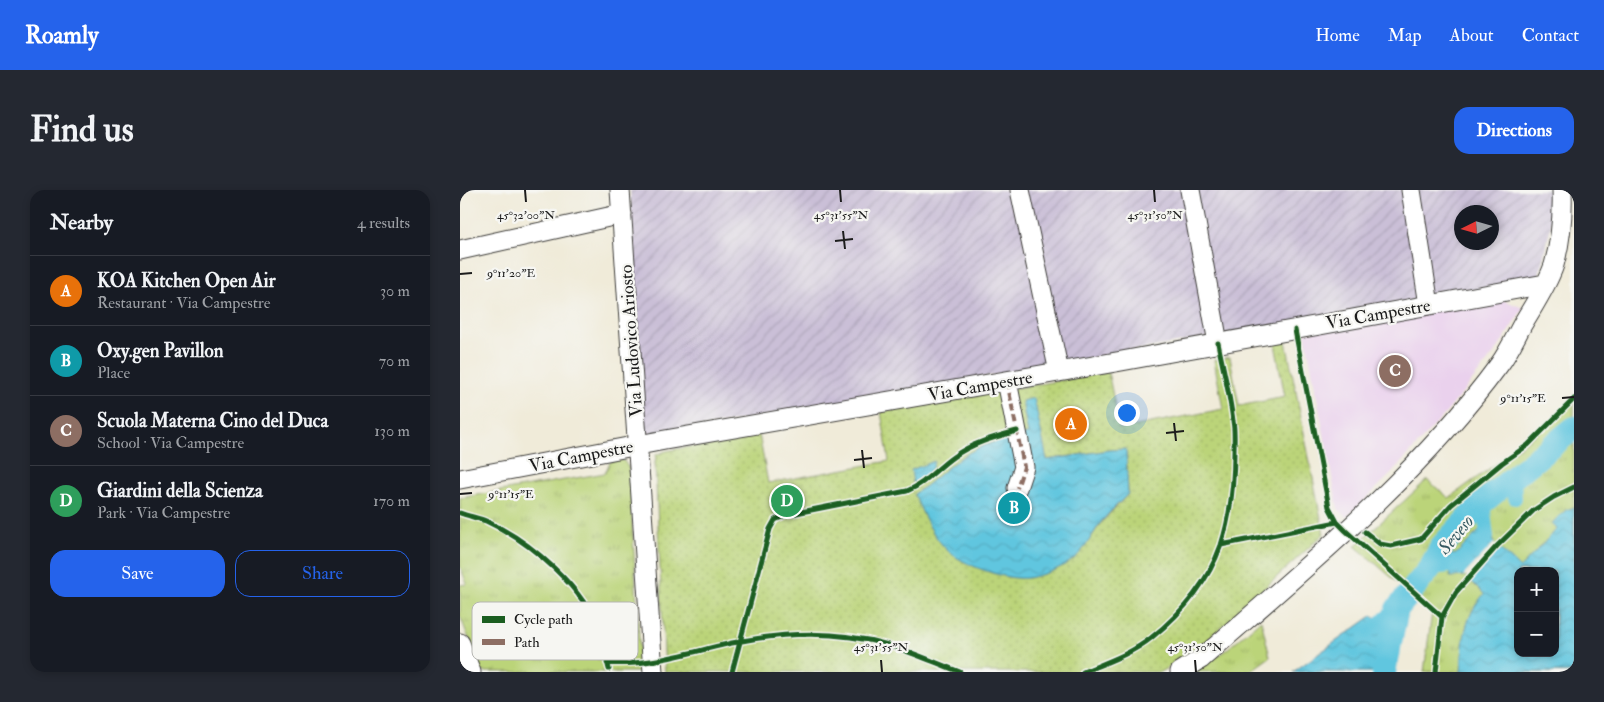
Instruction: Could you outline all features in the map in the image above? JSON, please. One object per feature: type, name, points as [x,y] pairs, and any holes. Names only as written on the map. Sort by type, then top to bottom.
[{"type":"street","name":"Via Ludovico Ariosto","points":[[620,190],[653,672]]},
{"type":"street","points":[[1020,190],[1059,372]]},
{"type":"street","points":[[1190,190],[1218,343]]},
{"type":"street","points":[[1411,190],[1429,305]]},
{"type":"street","points":[[1180,672],[1201,659],[1339,538],[1400,481],[1461,414],[1501,363],[1545,284],[1553,266],[1559,244],[1563,216],[1562,190]]},
{"type":"street","points":[[460,250],[622,214]]},
{"type":"street","name":"Via Campestre","points":[[460,479],[1545,284]]},
{"type":"street","points":[[1500,292],[1518,297],[1533,307]]},
{"type":"street","points":[[1007,381],[1024,467],[1017,488]]},
{"type":"street","points":[[460,643],[471,672]]},
{"type":"shaded area","points":[[630,190],[1553,190],[1551,225],[1538,279],[645,437]]},
{"type":"shaded area","points":[[1498,298],[1523,308],[1497,350],[1446,413],[1391,474],[1347,517],[1338,509],[1305,333]]},
{"type":"green space","points":[[1286,341],[1324,534],[1192,654],[1160,672],[665,672],[656,455],[666,451],[759,434],[768,483],[889,461],[881,412],[1108,372],[1120,429],[1223,409],[1214,360],[1230,357],[1239,406],[1285,397],[1275,344]],"holes":[[[1028,434],[1046,460],[1126,449],[1128,494],[1100,524],[1073,560],[927,486],[960,458],[980,447]]]},
{"type":"green space","points":[[1574,403],[1574,672],[1424,672],[1432,612],[1355,546],[1427,480],[1449,498],[1527,441]]},
{"type":"green space","points":[[618,459],[624,461],[629,468],[637,602],[472,602],[472,647],[460,616],[460,585],[467,584],[460,566],[460,498],[605,473],[610,462]]},
{"type":"green space","points":[[1261,620],[1270,657],[1249,672],[1194,672],[1226,650]]},
{"type":"green space","points":[[638,621],[641,672],[482,672],[477,660],[638,660]]},
{"type":"water","points":[[1034,398],[1047,460],[1126,449],[1128,494],[1099,525],[1083,549],[1071,561],[1045,574],[1028,578],[1009,577],[985,571],[963,561],[947,550],[932,531],[914,494],[953,463],[975,449],[1001,440],[1028,434],[1022,401]]},
{"type":"water","points":[[934,461],[932,469],[927,475],[913,483],[911,470]]},
{"type":"water","points":[[1574,507],[1574,672],[1461,672],[1465,631],[1472,612],[1484,594],[1466,576],[1450,577],[1448,555],[1456,554],[1480,530],[1492,528],[1494,543],[1519,567],[1514,567],[1514,657],[1559,657],[1559,567],[1521,567],[1557,529],[1552,523],[1566,510]]},
{"type":"water","points":[[1373,615],[1383,629],[1375,672],[1293,672]]},
{"type":"pier","points":[[1494,543],[1500,549],[1471,581],[1466,576],[1463,576]]},
{"type":"waterway","name":"Seveso","points":[[1384,672],[1397,609],[1430,568],[1442,546],[1483,502],[1574,428]]},
{"type":"waterway","points":[[1514,476],[1515,498]]},
{"type":"waterway","points":[[1479,545],[1487,537],[1483,502]]},
{"type":"waterway","points":[[1430,568],[1461,565],[1465,561]]},
{"type":"waterway","points":[[1365,634],[1397,609]]},
{"type":"marked path","points":[[1007,381],[1024,467],[1017,488]]},
{"type":"cycle path","points":[[1295,330],[1329,507],[1337,522],[1346,531],[1442,617]]},
{"type":"cycle path","points":[[1083,672],[1135,649],[1173,619],[1209,572],[1221,545],[1231,499],[1234,425],[1218,343]]},
{"type":"cycle path","points":[[1365,532],[1380,544],[1391,546],[1421,539],[1451,505],[1502,463],[1528,445],[1574,399]]},
{"type":"cycle path","points":[[732,672],[770,529],[775,520],[786,515],[907,491],[920,484],[953,457],[968,448],[992,438],[1017,431]]},
{"type":"cycle path","points":[[1436,672],[1442,617],[1456,592],[1497,546],[1534,510],[1574,487]]},
{"type":"cycle path","points":[[460,513],[486,521],[503,530],[538,554],[569,584],[583,602]]},
{"type":"cycle path","points":[[1221,545],[1337,522]]},
{"type":"cycle path","points":[[607,663],[623,664],[657,660],[760,638],[815,634],[870,640],[915,654],[960,672]]},
{"type":"cycle path","points":[[607,660],[609,669]]},
{"type":"place","name":"Scuola Materna Cino del Duca","points":[[1395,371]]},
{"type":"place","name":"KOA Kitchen Open Air","points":[[1071,424]]},
{"type":"place","name":"Giardini della Scienza","points":[[787,501]]},
{"type":"place","name":"Oxy.gen Pavillon","points":[[1014,508]]}]
